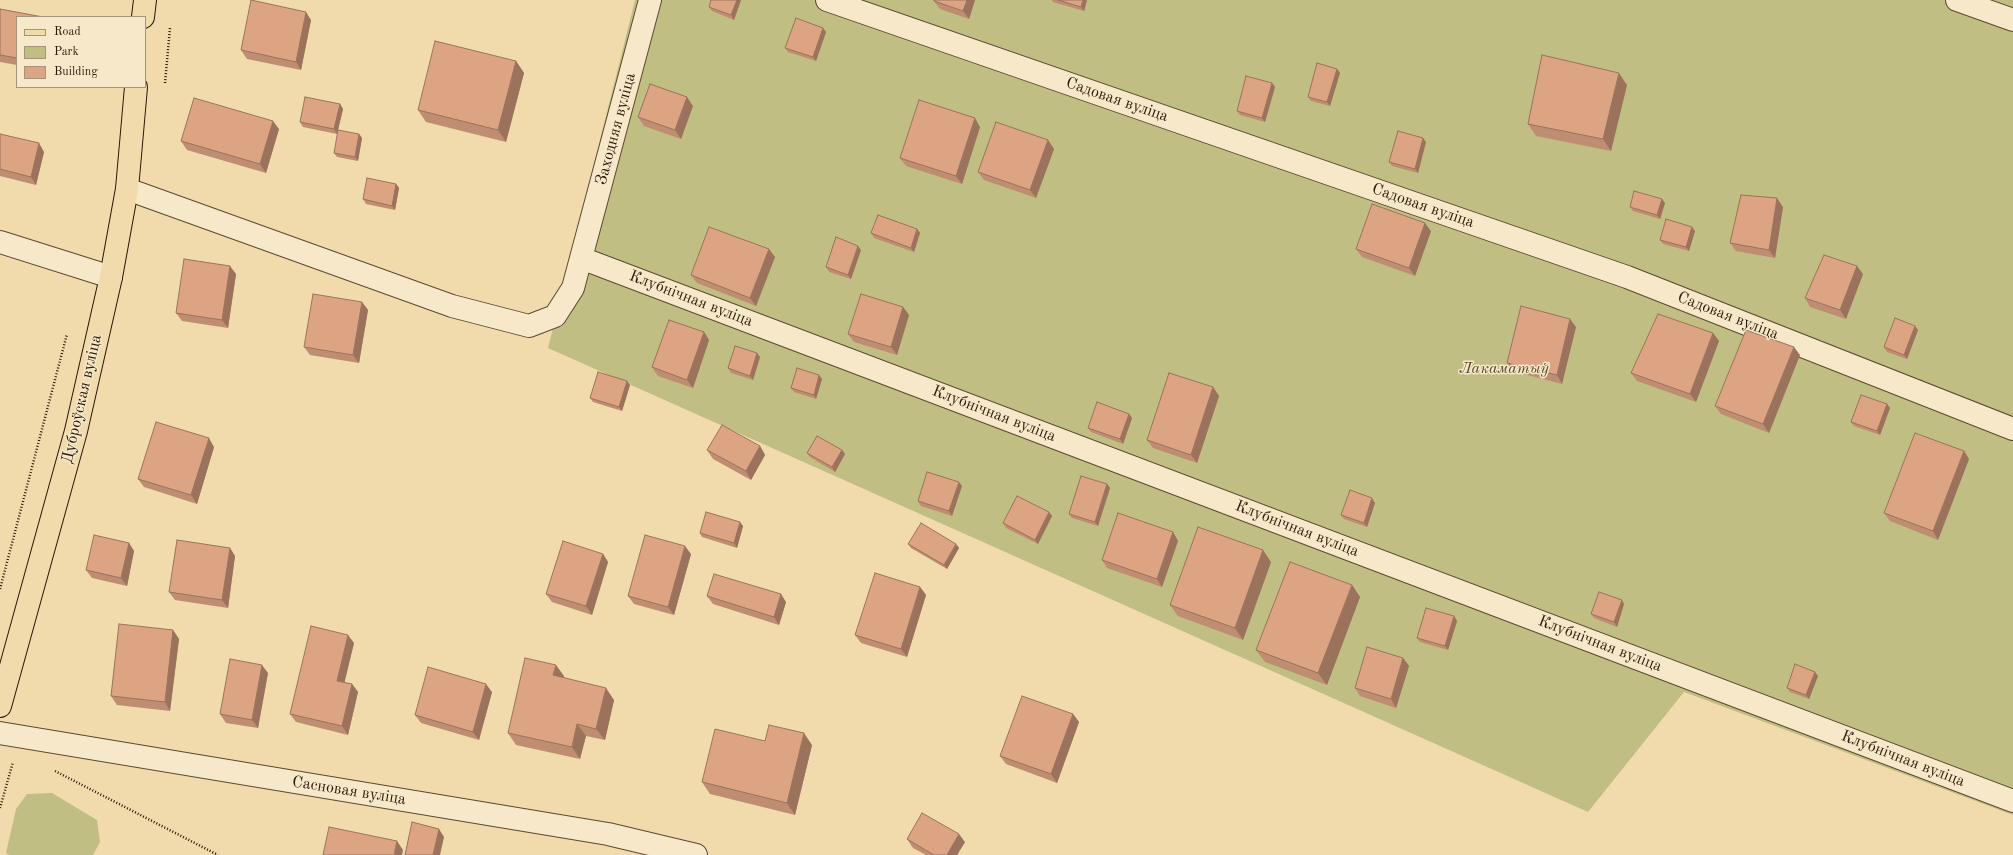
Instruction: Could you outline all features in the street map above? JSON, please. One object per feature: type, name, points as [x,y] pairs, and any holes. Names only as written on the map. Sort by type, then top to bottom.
[{"type":"main road","points":[[143,16],[145,0]]},
{"type":"main road","name":"Дуброўская вуліца","points":[[0,706],[76,431],[110,277],[126,189],[136,88]]},
{"type":"street","name":"Заходняя вуліца","points":[[126,189],[452,306],[529,326],[555,316],[573,288],[650,0]]},
{"type":"street","name":"Садовая вуліца","points":[[826,0],[1627,277],[2013,429]]},
{"type":"street","points":[[1957,0],[2013,20]]},
{"type":"street","points":[[0,242],[110,277]]},
{"type":"street","name":"Клубнічная вуліца","points":[[581,258],[2013,801]]},
{"type":"street","name":"Сасновая вуліца","points":[[0,733],[608,834],[696,855]]},
{"type":"path","points":[[0,589],[69,330]]},
{"type":"path","points":[[51,770],[218,855]]},
{"type":"green space","name":"Лакаматыў","points":[[635,0],[2013,0],[2013,815],[1684,692],[1588,812],[548,348]]},
{"type":"green space","points":[[52,793],[97,820],[100,842],[93,855],[9,855],[6,853],[16,809],[27,794]]},
{"type":"building","points":[[251,0],[306,12],[296,62],[241,50]]},
{"type":"building","points":[[711,0],[737,0],[731,15],[709,7]]},
{"type":"building","points":[[934,0],[967,0],[963,11]]},
{"type":"building","points":[[1058,0],[1083,0],[1081,7]]},
{"type":"building","points":[[0,9],[38,16],[16,16],[16,58],[0,55]]},
{"type":"building","points":[[796,18],[823,28],[813,57],[785,48]]},
{"type":"building","points":[[435,41],[516,61],[498,130],[418,110]]},
{"type":"building","points":[[1542,55],[1619,73],[1603,139],[1528,124]]},
{"type":"building","points":[[1317,63],[1337,69],[1327,102],[1308,97]]},
{"type":"building","points":[[1246,76],[1272,83],[1262,118],[1237,111]]},
{"type":"building","points":[[650,84],[687,97],[675,130],[638,117]]},
{"type":"building","points":[[305,97],[340,104],[334,129],[300,122]]},
{"type":"building","points":[[194,98],[273,121],[260,164],[181,141]]},
{"type":"building","points":[[919,100],[975,118],[956,176],[900,158]]},
{"type":"building","points":[[996,122],[1048,140],[1030,190],[978,172]]},
{"type":"building","points":[[338,130],[359,134],[355,157],[334,153]]},
{"type":"building","points":[[1398,131],[1423,138],[1415,169],[1389,162]]},
{"type":"building","points":[[0,134],[39,143],[31,177],[0,169]]},
{"type":"building","points":[[367,178],[396,184],[392,206],[363,199]]},
{"type":"building","points":[[1634,191],[1662,199],[1657,215],[1630,207]]},
{"type":"building","points":[[1741,195],[1777,198],[1769,250],[1730,243]]},
{"type":"building","points":[[1372,204],[1425,223],[1409,268],[1356,249]]},
{"type":"building","points":[[878,215],[917,229],[911,248],[871,233]]},
{"type":"building","points":[[1666,219],[1692,227],[1686,247],[1660,240]]},
{"type":"building","points":[[709,227],[769,249],[750,298],[691,275]]},
{"type":"building","points":[[836,237],[858,246],[848,275],[826,267]]},
{"type":"building","points":[[1824,255],[1857,266],[1840,310],[1805,298]]},
{"type":"building","points":[[184,259],[230,266],[222,320],[176,313]]},
{"type":"building","points":[[313,294],[362,302],[353,355],[304,347]]},
{"type":"building","points":[[861,294],[903,307],[891,347],[848,334]]},
{"type":"building","points":[[1521,306],[1570,319],[1557,375],[1507,363]]},
{"type":"building","points":[[1658,314],[1713,333],[1690,394],[1631,373]]},
{"type":"building","points":[[1895,318],[1915,326],[1904,355],[1884,347]]},
{"type":"building","points":[[669,320],[704,332],[687,380],[652,367]]},
{"type":"building","points":[[1746,330],[1794,347],[1763,424],[1715,406]]},
{"type":"building","points":[[735,346],[757,353],[750,376],[728,368]]},
{"type":"building","points":[[797,368],[819,375],[814,395],[791,388]]},
{"type":"building","points":[[598,372],[627,381],[619,407],[590,398]]},
{"type":"building","points":[[1169,373],[1213,387],[1191,455],[1147,440]]},
{"type":"building","points":[[1861,395],[1887,404],[1877,431],[1851,422]]},
{"type":"building","points":[[1097,402],[1129,414],[1120,439],[1088,428]]},
{"type":"building","points":[[156,422],[209,438],[191,495],[138,479]]},
{"type":"building","points":[[722,425],[760,446],[746,471],[707,450]]},
{"type":"building","points":[[1915,433],[1964,451],[1933,531],[1884,513]]},
{"type":"building","points":[[817,436],[842,450],[832,467],[807,453]]},
{"type":"building","points":[[927,472],[959,482],[949,511],[918,501]]},
{"type":"building","points":[[1081,476],[1107,484],[1095,522],[1069,514]]},
{"type":"building","points":[[1350,490],[1372,498],[1364,523],[1341,515]]},
{"type":"building","points":[[1017,496],[1049,512],[1035,540],[1003,523]]},
{"type":"building","points":[[706,512],[740,522],[734,543],[700,533]]},
{"type":"building","points":[[1118,513],[1173,532],[1157,579],[1102,560]]},
{"type":"building","points":[[921,523],[956,544],[944,565],[908,544]]},
{"type":"building","points":[[1198,527],[1263,550],[1235,628],[1170,605]]},
{"type":"building","points":[[94,535],[129,543],[121,578],[86,570]]},
{"type":"building","points":[[645,535],[685,546],[668,607],[628,596]]},
{"type":"building","points":[[177,540],[230,548],[222,600],[169,592]]},
{"type":"building","points":[[563,541],[603,554],[586,606],[546,594]]},
{"type":"building","points":[[1290,562],[1352,585],[1318,673],[1256,650]]},
{"type":"building","points":[[875,573],[920,587],[901,649],[855,635]]},
{"type":"building","points":[[714,574],[781,594],[774,617],[707,596]]},
{"type":"building","points":[[1599,592],[1622,600],[1614,622],[1591,614]]},
{"type":"building","points":[[1426,608],[1454,616],[1445,646],[1417,638]]},
{"type":"building","points":[[119,624],[173,630],[165,702],[111,696]]},
{"type":"building","points":[[311,626],[348,635],[337,681],[352,684],[342,726],[290,714]]},
{"type":"building","points":[[1367,647],[1403,658],[1391,699],[1355,688]]},
{"type":"building","points":[[525,658],[556,665],[553,675],[606,688],[596,729],[577,724],[572,747],[508,733]]},
{"type":"building","points":[[230,659],[262,665],[252,720],[220,714]]},
{"type":"building","points":[[1795,664],[1815,672],[1806,695],[1787,688]]},
{"type":"building","points":[[428,667],[486,684],[473,732],[415,715]]},
{"type":"building","points":[[1022,696],[1073,714],[1051,774],[1000,756]]},
{"type":"building","points":[[769,725],[804,733],[787,803],[702,782],[715,729],[765,741]]},
{"type":"building","points":[[922,813],[959,834],[947,855],[934,855],[907,839]]},
{"type":"building","points":[[412,822],[439,829],[433,855],[405,855]]},
{"type":"building","points":[[329,827],[397,841],[394,855],[323,855]]}]
